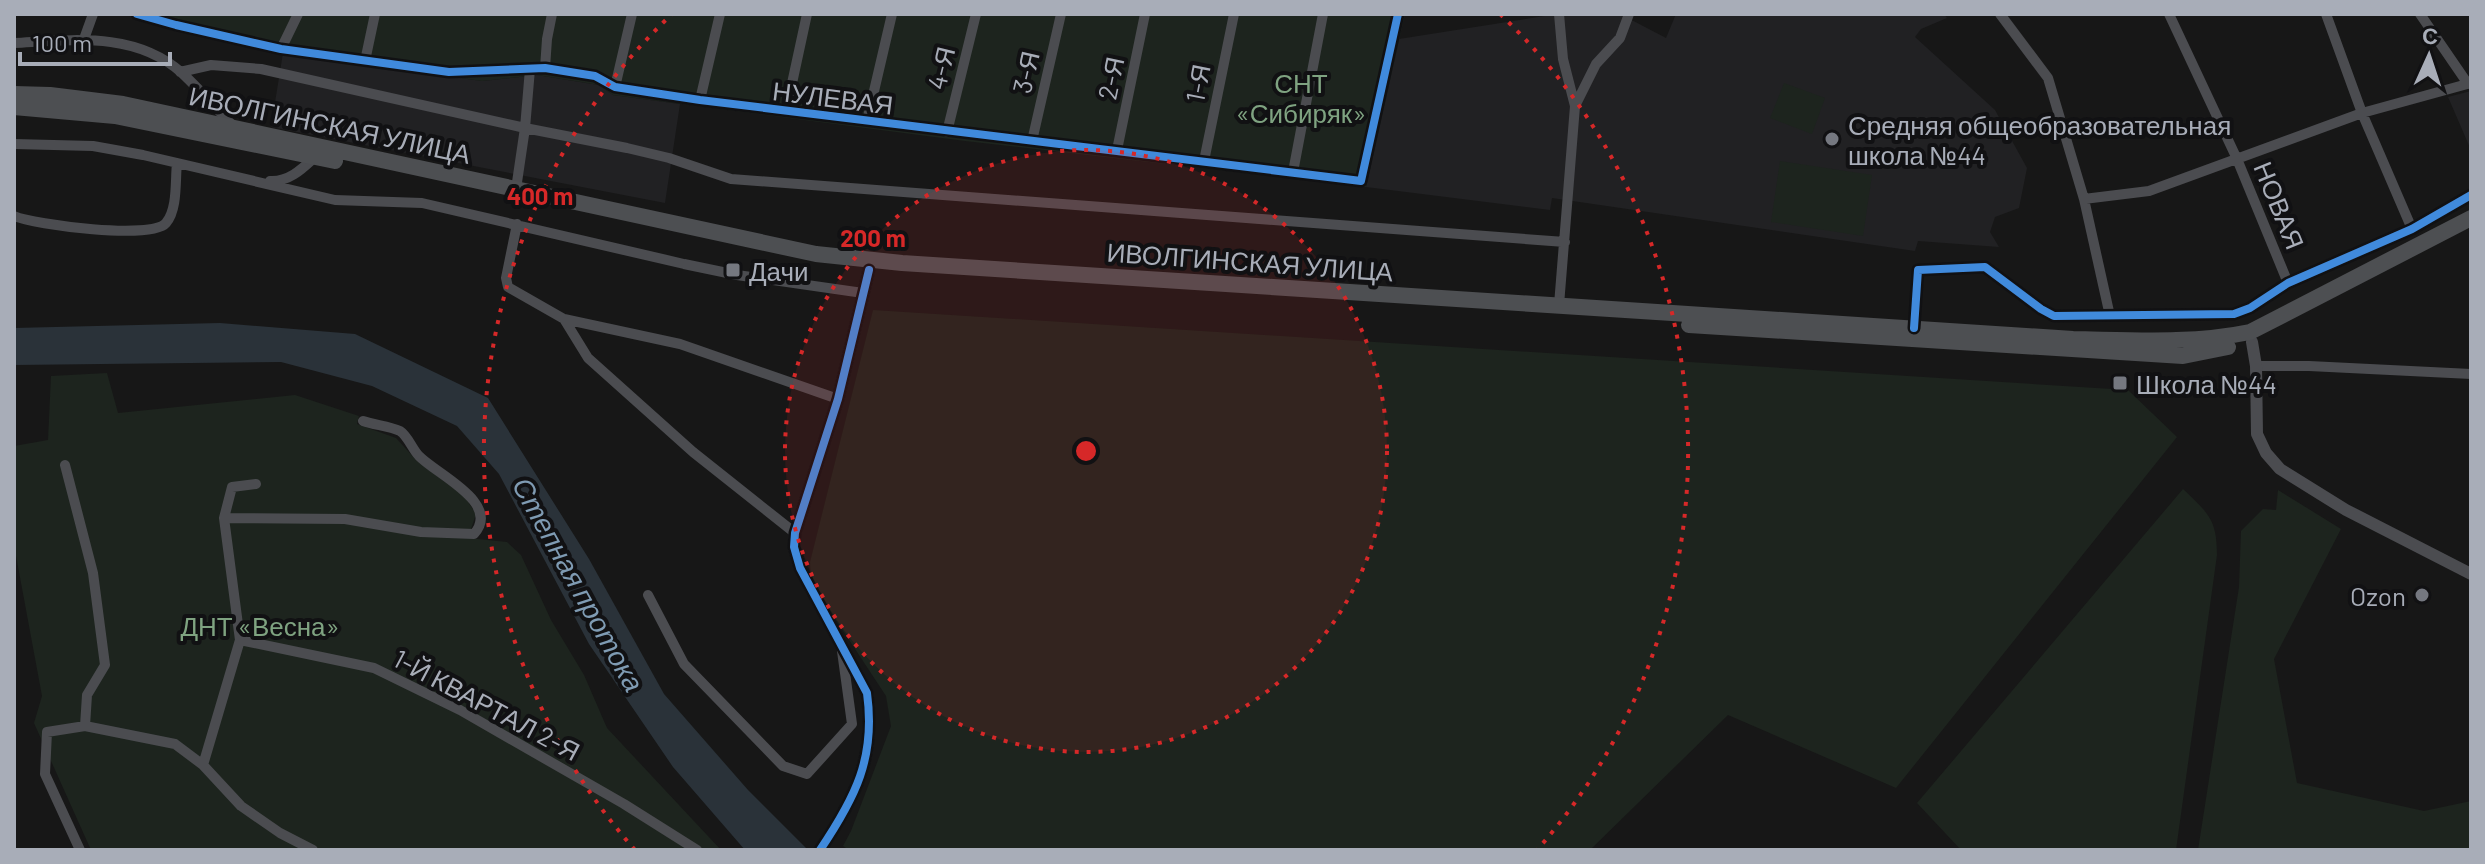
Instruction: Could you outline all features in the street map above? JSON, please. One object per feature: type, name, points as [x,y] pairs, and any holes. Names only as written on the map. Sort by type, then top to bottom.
[{"type":"main road","name":"ИВОЛГИНСКАЯ УЛИЦА","points":[[14,94],[123,104],[830,256],[2073,339],[2181,341],[2217,339],[2250,332],[2471,218]]},
{"type":"main road","name":"ИВОЛГИНСКАЯ УЛИЦА","points":[[14,107],[115,116],[813,264],[2094,352],[2183,356],[2252,342],[2471,230]]},
{"type":"street","points":[[84,39],[93,14]]},
{"type":"street","name":"НУЛЕВАЯ","points":[[137,14],[281,49],[365,61],[449,72],[545,68],[595,76],[615,87],[700,100],[1361,181],[1398,14]]},
{"type":"street","points":[[176,25],[181,14]]},
{"type":"street","points":[[281,49],[298,14]]},
{"type":"street","points":[[365,61],[375,14]]},
{"type":"street","points":[[545,68],[552,14]]},
{"type":"street","points":[[615,87],[632,14]]},
{"type":"street","points":[[700,100],[720,14]]},
{"type":"street","points":[[786,111],[807,14]]},
{"type":"street","points":[[867,121],[892,14]]},
{"type":"street","name":"4-Я","points":[[947,132],[976,14]]},
{"type":"street","name":"3-Я","points":[[1032,141],[1061,14]]},
{"type":"street","name":"2-Я","points":[[1117,150],[1145,14]]},
{"type":"street","name":"1-Я","points":[[1204,161],[1234,14]]},
{"type":"street","points":[[1293,172],[1323,14]]},
{"type":"street","points":[[1559,14],[1563,59],[1575,106],[1559,305]]},
{"type":"street","points":[[1575,106],[1596,64],[1620,38],[1629,14]]},
{"type":"street","points":[[2000,14],[2048,78],[2084,199],[2110,316]]},
{"type":"street","name":"НОВАЯ","points":[[2169,14],[2237,159],[2288,283]]},
{"type":"street","points":[[2326,14],[2362,113],[2412,229]]},
{"type":"street","points":[[2084,199],[2149,191],[2362,113],[2470,84],[2420,14]]},
{"type":"street","points":[[14,43],[84,39],[104,40],[141,49],[180,72],[236,129]]},
{"type":"street","points":[[180,72],[211,65],[261,69],[669,158],[731,179],[1565,242]]},
{"type":"street","points":[[516,189],[530,69]]},
{"type":"street","points":[[14,144],[93,146],[335,200],[422,203],[737,275],[863,293]]},
{"type":"street","points":[[252,181],[278,182],[296,174],[315,157]]},
{"type":"street","points":[[14,216],[37,222],[108,230],[155,230],[168,220],[172,211],[177,163]]},
{"type":"street","points":[[1914,328],[1918,270],[1985,267],[2054,316],[2234,314],[2250,308],[2288,283],[2412,229],[2471,195]]},
{"type":"street","points":[[517,224],[506,284],[564,319],[680,344],[838,399]]},
{"type":"street","points":[[820,850],[850,804],[868,750],[870,731],[867,693],[800,568],[794,547],[795,533],[838,399],[869,270]]},
{"type":"street","points":[[2272,294],[2284,315]]},
{"type":"street","points":[[564,319],[588,358],[693,452],[795,533]]},
{"type":"street","points":[[2252,342],[2256,366],[2257,434],[2266,453],[2280,469],[2346,510],[2471,574]]},
{"type":"street","points":[[2256,366],[2471,374]]},
{"type":"street","points":[[224,518],[345,519],[421,532],[474,534],[481,523],[481,514],[469,494],[420,457],[402,432],[363,421]]},
{"type":"street","points":[[65,465],[93,573],[105,665],[87,695],[85,726]]},
{"type":"street","points":[[203,765],[240,640],[224,518],[232,487],[256,484]]},
{"type":"street","points":[[648,595],[684,664],[783,766],[807,774],[852,724],[841,645]]},
{"type":"street","name":"1-Й КВАРТАЛ 2-Я","points":[[240,640],[374,668],[460,710],[624,804],[697,850]]},
{"type":"street","points":[[80,850],[45,774],[47,732],[85,726],[175,744],[203,765],[241,806],[280,833],[313,850]]},
{"type":"shaded area","points":[[1557,14],[1620,14],[1666,38],[1676,14],[1944,14],[1947,18],[1921,29],[1915,37],[1995,110],[2027,168],[2019,208],[1995,217],[1990,232],[1999,247],[1918,241],[1915,251],[1552,198],[1550,210],[1366,187],[1399,39]]},
{"type":"shaded area","points":[[283,53],[482,81],[537,75],[599,85],[613,95],[680,104],[665,203],[271,127]]},
{"type":"shaded area","points":[[2471,91],[2471,150],[2448,97]]},
{"type":"green space","name":"СНТ «Сибиряк»","points":[[122,14],[1405,14],[1366,187],[965,141],[613,95],[599,85],[537,75],[482,81],[261,50]]},
{"type":"green space","points":[[1784,83],[1825,98],[1812,134],[1770,118]]},
{"type":"green space","points":[[1780,161],[1872,175],[1863,236],[1771,222]]},
{"type":"green space","points":[[873,310],[2128,390],[2177,437],[1896,788],[1728,715],[1590,850],[849,850],[843,846],[891,726],[886,696],[811,582],[810,562]]},
{"type":"green space","name":"ДНТ «Весна»","points":[[107,373],[118,413],[295,395],[359,416],[357,424],[396,438],[417,461],[465,497],[476,514],[468,538],[507,542],[521,555],[551,620],[584,675],[607,728],[721,850],[91,850],[34,723],[42,696],[14,545],[14,446],[48,440],[51,376]]},
{"type":"green space","points":[[2183,489],[2199,504],[2213,525],[2217,555],[2176,850],[1961,850],[1917,803]]},
{"type":"green space","points":[[2278,490],[2341,529],[2274,659],[2297,783],[2424,811],[2471,801],[2471,850],[2198,850],[2239,587],[2241,531],[2263,509],[2276,510]]},
{"type":"water","name":"Степная протока","points":[[220,323],[355,334],[488,398],[589,559],[664,694],[748,790],[808,850],[745,850],[673,767],[589,644],[499,474],[457,426],[372,386],[281,362],[14,365],[14,328]]},
{"type":"cycle path","points":[[137,14],[281,49],[449,72],[545,68],[595,76],[615,87],[700,100],[1361,181],[1398,14]]},
{"type":"cycle path","points":[[1914,328],[1918,270],[1985,267],[2054,316],[2234,314],[2250,308],[2288,283],[2412,229],[2471,195]]},
{"type":"cycle path","points":[[820,850],[853,795],[860,776],[869,716],[867,693],[800,568],[794,547],[795,533],[838,399],[869,270]]},
{"type":"place","name":"Средняя общеобразовательная школа №44","points":[[1832,139]]},
{"type":"place","name":"Дачи","points":[[733,270]]},
{"type":"place","name":"Школа №44","points":[[2120,383]]},
{"type":"place","name":"Ozon","points":[[2422,595]]}]
